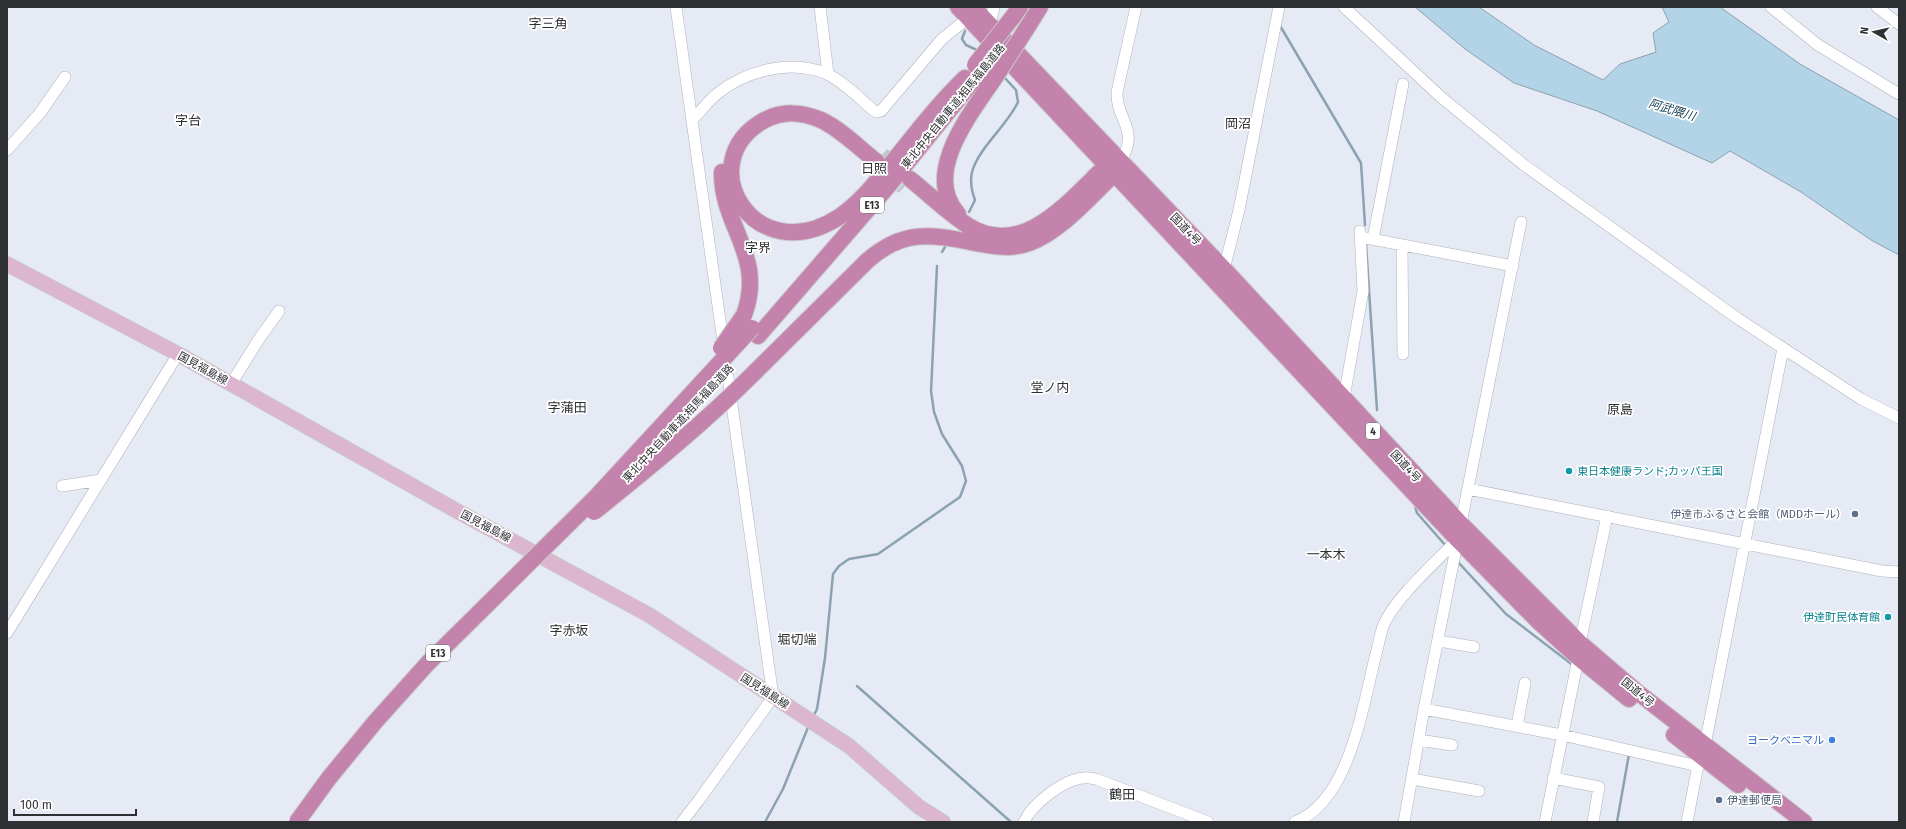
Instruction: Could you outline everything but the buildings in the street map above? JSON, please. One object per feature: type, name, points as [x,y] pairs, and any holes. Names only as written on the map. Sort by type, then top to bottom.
[{"type":"highway","name":"東北中央自動車道;相馬福島道路","points":[[751,326],[889,185],[984,71],[1019,20],[1031,7]]},
{"type":"highway","points":[[969,226],[953,208],[945,184],[945,172],[953,145],[962,127],[984,71],[1019,20],[1040,7]]},
{"type":"highway","name":"国道4号","points":[[967,11],[987,30],[1114,167],[1340,416],[1459,532],[1580,643],[1636,691],[1701,755],[1804,822]]},
{"type":"highway","name":"東北中央自動車道;相馬福島道路","points":[[306,822],[387,719],[594,505],[751,326],[822,250],[964,78],[984,71]]},
{"type":"highway","points":[[594,505],[732,334],[751,326],[751,272],[746,252],[726,198],[722,178],[724,155],[731,140],[740,127],[751,116],[768,108],[785,104],[803,105],[820,110],[838,119],[879,159],[823,121],[802,114],[785,113],[769,118],[752,128],[744,136],[734,155],[732,170],[733,185],[741,204],[747,213],[759,224],[774,231],[792,233],[807,231],[822,226],[849,209],[872,187],[946,96],[964,78]]},
{"type":"highway","name":"国道4号","points":[[1114,167],[1224,269],[1343,399],[1538,621],[1580,659],[1787,822]]},
{"type":"highway","points":[[981,244],[956,229],[907,183],[969,226],[986,234],[996,236],[1015,235],[1029,231],[1052,216],[1114,167]]},
{"type":"highway","points":[[594,505],[640,475],[722,405],[866,261],[885,246],[904,238],[919,236],[936,236],[1010,248],[1029,243],[1058,226],[1114,167]]},
{"type":"highway","name":"東北中央自動車道;相馬福島道路","points":[[297,822],[329,778],[428,663],[594,505]]},
{"type":"main road","name":"国見福島線","points":[[7,264],[178,354],[451,507],[649,615],[850,746],[919,808],[943,822]]},
{"type":"street","points":[[676,7],[693,119],[773,696],[682,822]]},
{"type":"street","points":[[820,7],[828,74]]},
{"type":"street","points":[[987,30],[994,7]]},
{"type":"street","points":[[1114,167],[1129,145],[1129,133],[1116,98],[1136,7]]},
{"type":"street","points":[[1224,269],[1239,210],[1279,7]]},
{"type":"street","points":[[1344,7],[1442,98],[1524,165],[1737,318],[1862,399],[1899,418]]},
{"type":"street","points":[[1772,7],[1818,45],[1899,94]]},
{"type":"street","points":[[1877,7],[1899,24]]},
{"type":"street","points":[[693,119],[716,94],[734,82],[754,73],[771,68],[792,67],[810,69],[828,74],[842,83],[873,110],[876,112],[881,111],[967,11]]},
{"type":"street","points":[[7,150],[40,113],[65,77]]},
{"type":"street","points":[[1373,239],[1403,84]]},
{"type":"street","points":[[1404,822],[1424,709],[1439,641],[1459,532],[1521,222]]},
{"type":"street","points":[[1340,416],[1363,291],[1361,234],[1373,239],[1513,266]]},
{"type":"street","points":[[1402,245],[1403,354]]},
{"type":"street","points":[[231,384],[255,345],[279,311]]},
{"type":"street","points":[[1688,822],[1783,348]]},
{"type":"street","points":[[7,633],[178,354]]},
{"type":"street","points":[[62,486],[101,480]]},
{"type":"street","points":[[1468,490],[1608,516],[1882,571],[1899,572]]},
{"type":"street","points":[[1580,643],[1608,516]]},
{"type":"street","points":[[1295,822],[1320,805],[1338,778],[1360,717],[1384,624],[1396,606],[1459,532]]},
{"type":"street","points":[[1439,641],[1474,647]]},
{"type":"street","points":[[1545,822],[1576,664],[1580,659]]},
{"type":"street","points":[[1517,726],[1525,683]]},
{"type":"street","points":[[1424,709],[1517,726],[1561,736],[1701,755]]},
{"type":"street","points":[[1418,740],[1452,745]]},
{"type":"street","points":[[1024,822],[1036,805],[1059,787],[1072,781],[1084,778],[1096,779],[1208,822]]},
{"type":"street","points":[[1553,778],[1599,787],[1593,822]]},
{"type":"street","points":[[1412,779],[1479,791]]},
{"type":"water","name":"阿武隈川","points":[[1415,7],[1479,7],[1534,45],[1603,80],[1620,64],[1656,52],[1653,33],[1669,22],[1662,7],[1720,7],[1800,64],[1899,120],[1899,255],[1871,240],[1801,192],[1730,151],[1712,163],[1597,111],[1514,83],[1465,49]]},
{"type":"waterway","points":[[1279,24],[1361,163],[1365,225]]},
{"type":"waterway","points":[[965,31],[962,39],[966,45],[979,51]]},
{"type":"waterway","points":[[987,58],[996,68]]},
{"type":"waterway","points":[[969,212],[975,200],[971,179],[976,163],[1018,102],[1016,90],[1003,76]]},
{"type":"waterway","points":[[1366,245],[1377,410]]},
{"type":"waterway","points":[[942,252],[945,247]]},
{"type":"waterway","points":[[813,717],[817,709],[825,658],[833,574],[839,566],[849,559],[878,554],[960,497],[966,481],[962,466],[942,434],[934,412],[931,391],[937,266]]},
{"type":"waterway","points":[[1415,506],[1417,513],[1446,546]]},
{"type":"waterway","points":[[1458,562],[1506,614],[1574,666]]},
{"type":"waterway","points":[[857,686],[1011,822]]},
{"type":"waterway","points":[[765,822],[783,789],[809,725]]},
{"type":"waterway","points":[[1617,822],[1629,754]]},
{"type":"tunnel","points":[[882,155],[902,172]]},
{"type":"tunnel","points":[[884,169],[904,187]]},
{"type":"place","name":"東日本健康ランド;カッパ王国","points":[[1569,471]]},
{"type":"place","name":"伊達市ふるさと会館（MDDホール）","points":[[1855,514]]},
{"type":"place","name":"伊達町民体育館","points":[[1888,617]]},
{"type":"place","name":"ヨークベニマル","points":[[1832,740]]},
{"type":"place","name":"伊達郵便局","points":[[1719,800]]},
{"type":"district","name":"字三角","points":[[548,23]]},
{"type":"district","name":"字台","points":[[188,120]]},
{"type":"district","name":"岡沼","points":[[1238,123]]},
{"type":"district","name":"日照","points":[[874,168]]},
{"type":"district","name":"字界","points":[[758,247]]},
{"type":"district","name":"堂ノ内","points":[[1050,387]]},
{"type":"district","name":"字蒲田","points":[[567,407]]},
{"type":"district","name":"原島","points":[[1620,409]]},
{"type":"district","name":"一本木","points":[[1326,554]]},
{"type":"district","name":"字赤坂","points":[[569,630]]},
{"type":"district","name":"堀切端","points":[[797,639]]},
{"type":"district","name":"鶴田","points":[[1122,794]]}]
